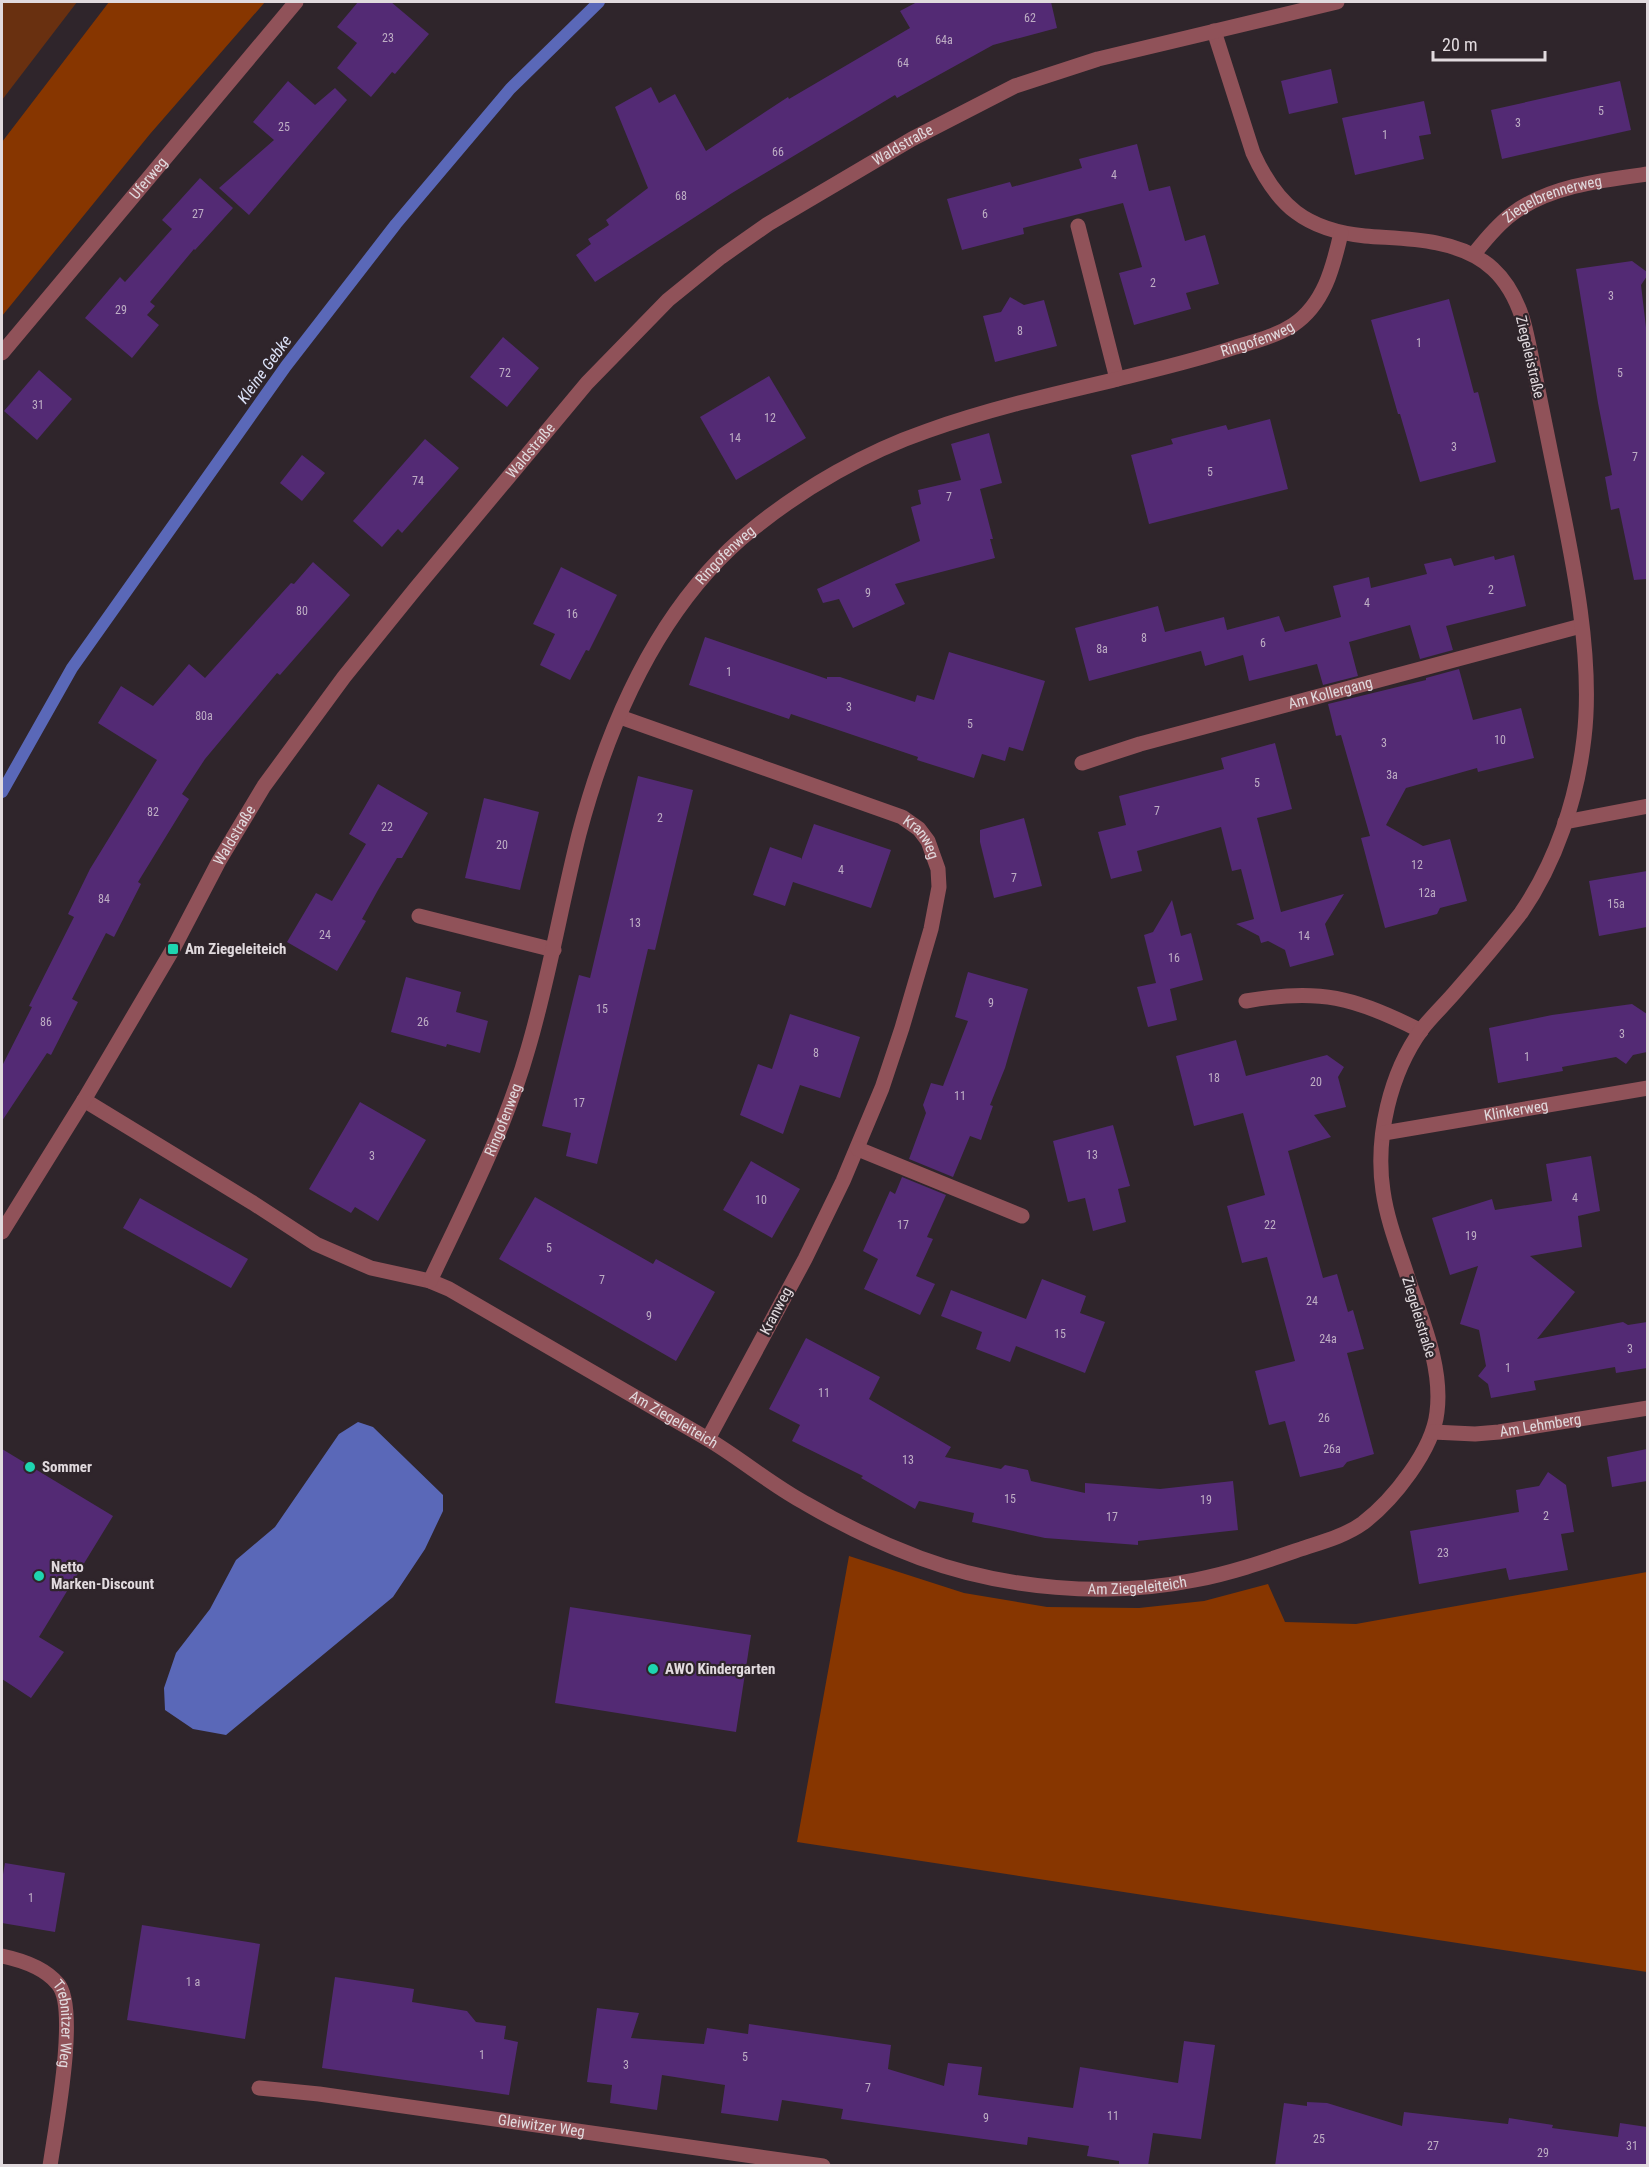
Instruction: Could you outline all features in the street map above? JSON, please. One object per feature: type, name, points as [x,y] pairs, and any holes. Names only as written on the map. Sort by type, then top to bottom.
[{"type":"street","name":"Uferweg","points":[[2,353],[296,2]]},
{"type":"street","name":"Waldstraße","points":[[2,1232],[84,1100],[173,949],[219,861],[264,786],[344,676],[587,383],[668,300],[721,257],[768,224],[912,139],[1015,86],[1059,70],[1214,30],[1337,2]]},
{"type":"street","name":"Ziegeleistraße","points":[[1214,30],[1253,153],[1261,171],[1280,200],[1307,220],[1341,233],[1431,241],[1474,254],[1506,283],[1523,318],[1562,510],[1581,626],[1586,700],[1584,738],[1574,790],[1555,849],[1533,895],[1505,933],[1421,1031],[1407,1053],[1396,1077],[1384,1134],[1382,1186],[1387,1212],[1434,1366],[1437,1413],[1433,1432],[1412,1468],[1371,1515],[1351,1530],[1302,1549]]},
{"type":"street","name":"Ziegelbrennerweg","points":[[1474,254],[1498,226],[1529,202],[1570,188],[1647,174]]},
{"type":"street","points":[[1078,225],[1118,379]]},
{"type":"street","name":"Ringofenweg","points":[[430,1281],[497,1136],[527,1052],[554,950],[580,833],[620,717],[647,656],[676,612],[727,553],[781,508],[852,465],[926,431],[997,409],[1196,360],[1275,335],[1309,312],[1322,294],[1341,233]]},
{"type":"street","name":"Am Kollergang","points":[[1082,763],[1140,744],[1581,626]]},
{"type":"street","name":"Kranweg","points":[[620,717],[902,817],[919,829],[928,841],[939,869],[939,887],[931,929],[885,1078],[858,1149],[805,1259],[708,1439]]},
{"type":"street","points":[[1565,822],[1647,806]]},
{"type":"street","points":[[419,916],[554,950]]},
{"type":"street","points":[[1246,1001],[1299,994],[1336,998],[1389,1014],[1421,1031]]},
{"type":"street","name":"Klinkerweg","points":[[1384,1134],[1647,1088]]},
{"type":"street","name":"Am Ziegeleiteich","points":[[84,1100],[316,1244],[371,1268],[430,1281],[449,1289],[708,1439],[802,1502],[885,1544],[921,1558],[963,1571],[1010,1580],[1071,1588],[1140,1589],[1197,1580],[1254,1566],[1302,1549]]},
{"type":"street","points":[[858,1149],[1022,1216]]},
{"type":"street","name":"Am Lehmberg","points":[[1433,1432],[1476,1434],[1499,1432],[1647,1408]]},
{"type":"street","name":"Trebnitzer Weg","points":[[2,1956],[39,1968],[59,1985],[65,1997],[67,2012],[62,2087],[50,2166]]},
{"type":"street","name":"Gleiwitzer Weg","points":[[258,2088],[319,2094],[823,2166]]},
{"type":"shaded area","points":[[2,2],[77,2],[2,100]]},
{"type":"shaded area","points":[[109,2],[265,2],[150,134],[2,316],[2,142]]},
{"type":"shaded area","points":[[849,1556],[964,1593],[1047,1607],[1139,1608],[1204,1601],[1268,1584],[1285,1622],[1356,1624],[1647,1572],[1647,1972],[797,1842]]},
{"type":"water","points":[[358,1422],[373,1427],[443,1495],[443,1511],[425,1549],[393,1597],[226,1735],[193,1729],[165,1710],[164,1688],[176,1653],[210,1609],[236,1560],[275,1527],[339,1434]]},
{"type":"building","points":[[358,2],[391,2],[429,34],[395,74],[392,72],[371,97],[337,68],[357,43],[337,27]]},
{"type":"building","points":[[917,2],[1051,2],[1057,28],[993,45],[897,98],[895,95],[732,193],[595,282],[576,255],[591,244],[588,239],[609,225],[606,220],[648,188],[615,107],[651,87],[659,103],[675,94],[706,151],[788,97],[789,99],[910,28],[900,11]]},
{"type":"building","points":[[1331,69],[1338,103],[1289,114],[1281,81]]},
{"type":"building","points":[[288,81],[315,105],[335,88],[347,100],[249,215],[219,188],[274,140],[253,122]]},
{"type":"building","points":[[1620,81],[1631,130],[1502,159],[1491,110]]},
{"type":"building","points":[[1424,101],[1431,134],[1419,136],[1424,159],[1355,175],[1342,118]]},
{"type":"building","points":[[1137,144],[1149,191],[1170,186],[1185,241],[1205,235],[1219,284],[1186,293],[1191,309],[1134,325],[1119,273],[1142,267],[1123,203],[1023,228],[1024,234],[962,250],[947,199],[1010,182],[1012,187],[1082,168],[1079,159]]},
{"type":"building","points":[[200,178],[233,208],[194,249],[150,302],[155,306],[147,315],[159,325],[132,358],[85,318],[120,277],[125,282],[172,229],[162,220]]},
{"type":"building","points":[[1632,261],[1647,272],[1641,285],[1647,336],[1647,579],[1634,580],[1619,508],[1611,510],[1605,477],[1612,475],[1576,269]]},
{"type":"building","points":[[1010,297],[1024,305],[1044,300],[1057,346],[995,362],[983,316],[1001,312]]},
{"type":"building","points":[[1449,299],[1474,393],[1478,392],[1496,462],[1420,482],[1371,320]]},
{"type":"building","points":[[503,337],[539,368],[507,407],[470,377]]},
{"type":"building","points":[[39,370],[72,399],[37,440],[4,411]]},
{"type":"building","points":[[769,376],[806,438],[736,480],[700,417]]},
{"type":"building","points":[[1270,419],[1288,489],[1149,524],[1131,455],[1173,444],[1171,439],[1226,425],[1228,430]]},
{"type":"building","points":[[989,433],[1002,483],[980,489],[993,539],[990,539],[995,558],[895,584],[905,604],[853,628],[839,599],[823,603],[817,589],[920,541],[911,507],[921,504],[918,490],[961,480],[951,444]]},
{"type":"building","points":[[425,439],[459,468],[402,533],[398,529],[382,547],[353,521]]},
{"type":"building","points":[[302,455],[325,473],[302,501],[280,483]]},
{"type":"building","points":[[1514,555],[1526,606],[1446,626],[1453,650],[1420,659],[1410,625],[1349,642],[1358,676],[1323,685],[1317,664],[1249,681],[1243,655],[1205,666],[1201,651],[1089,681],[1075,628],[1158,606],[1165,632],[1224,617],[1227,630],[1279,616],[1285,632],[1341,617],[1333,586],[1369,577],[1371,588],[1427,574],[1424,564],[1451,558],[1454,566],[1494,556],[1495,560]]},
{"type":"building","points":[[313,562],[350,595],[280,675],[277,673],[205,759],[182,794],[189,799],[138,882],[141,884],[114,937],[106,933],[72,999],[78,1002],[51,1055],[47,1053],[2,1121],[2,1066],[74,917],[68,914],[90,869],[157,760],[98,723],[121,686],[153,706],[189,664],[205,678]]},
{"type":"building","points":[[561,567],[617,595],[589,651],[586,650],[570,680],[540,665],[555,634],[533,624]]},
{"type":"building","points":[[705,637],[827,679],[827,677],[840,677],[915,702],[917,695],[934,700],[949,652],[1045,681],[1023,751],[1009,747],[1005,761],[982,754],[974,778],[917,760],[918,757],[791,714],[789,719],[689,685]]},
{"type":"building","points":[[1459,669],[1473,720],[1521,708],[1534,758],[1478,772],[1477,768],[1406,788],[1386,825],[1423,846],[1450,839],[1467,901],[1440,908],[1437,914],[1385,928],[1361,838],[1370,836],[1341,735],[1336,736],[1328,704],[1426,680],[1426,678]]},
{"type":"building","points":[[1275,743],[1292,809],[1257,818],[1281,912],[1344,894],[1325,924],[1334,955],[1290,967],[1285,950],[1268,941],[1261,943],[1259,936],[1236,924],[1254,919],[1241,869],[1232,871],[1221,827],[1137,851],[1142,871],[1111,879],[1098,832],[1126,825],[1119,796],[1224,769],[1221,758]]},
{"type":"building","points":[[638,776],[693,790],[655,950],[648,949],[597,1164],[566,1156],[571,1133],[542,1126],[579,975],[590,978]]},
{"type":"building","points":[[378,784],[428,813],[402,858],[397,858],[378,890],[362,919],[366,921],[337,971],[287,942],[316,893],[332,901],[366,844],[349,834]]},
{"type":"building","points":[[484,798],[539,812],[520,890],[465,878]]},
{"type":"building","points":[[1024,818],[1042,886],[994,898],[980,842],[980,830]]},
{"type":"building","points":[[814,824],[891,850],[871,908],[793,882],[785,906],[753,895],[770,847],[801,858],[801,860]]},
{"type":"building","points":[[1647,871],[1647,927],[1599,936],[1589,881]]},
{"type":"building","points":[[1172,900],[1181,936],[1191,933],[1203,980],[1170,989],[1177,1020],[1148,1027],[1137,987],[1156,983],[1144,935],[1153,932]]},
{"type":"building","points":[[968,972],[1028,989],[1005,1068],[990,1105],[993,1106],[981,1140],[970,1136],[953,1177],[909,1159],[926,1113],[923,1105],[931,1083],[943,1086],[968,1021],[955,1017]]},
{"type":"building","points":[[406,977],[461,992],[456,1012],[488,1021],[480,1053],[447,1044],[446,1047],[391,1032]]},
{"type":"building","points":[[1632,1004],[1647,1014],[1647,1052],[1633,1055],[1626,1064],[1616,1057],[1562,1067],[1563,1071],[1498,1083],[1489,1028],[1552,1015]]},
{"type":"building","points":[[790,1014],[860,1037],[840,1098],[800,1085],[783,1134],[740,1115],[758,1064],[772,1069]]},
{"type":"building","points":[[1236,1040],[1246,1076],[1327,1055],[1344,1067],[1338,1077],[1346,1107],[1314,1115],[1331,1137],[1288,1151],[1323,1278],[1337,1274],[1348,1312],[1353,1310],[1364,1349],[1347,1353],[1374,1454],[1347,1462],[1343,1467],[1300,1477],[1285,1421],[1269,1425],[1255,1371],[1295,1361],[1267,1257],[1242,1263],[1227,1206],[1265,1195],[1243,1113],[1194,1126],[1176,1056]]},
{"type":"building","points":[[360,1102],[426,1140],[378,1221],[355,1207],[351,1213],[309,1189]]},
{"type":"building","points":[[1113,1125],[1130,1186],[1118,1189],[1126,1222],[1093,1231],[1085,1198],[1068,1202],[1053,1141]]},
{"type":"building","points":[[1591,1156],[1600,1211],[1578,1216],[1582,1247],[1530,1256],[1575,1292],[1537,1339],[1623,1322],[1628,1325],[1647,1322],[1647,1368],[1616,1373],[1615,1367],[1534,1381],[1536,1390],[1491,1398],[1488,1384],[1478,1376],[1486,1366],[1479,1330],[1460,1324],[1478,1266],[1450,1275],[1432,1218],[1492,1199],[1495,1210],[1552,1201],[1546,1164]]},
{"type":"building","points":[[751,1161],[800,1189],[772,1238],[723,1210]]},
{"type":"building","points":[[902,1177],[946,1195],[927,1237],[933,1239],[916,1276],[935,1284],[920,1315],[864,1289],[878,1259],[863,1251],[890,1191],[895,1194]]},
{"type":"building","points":[[535,1197],[653,1264],[656,1259],[715,1292],[676,1361],[499,1259]]},
{"type":"building","points":[[140,1198],[248,1259],[231,1288],[123,1228]]},
{"type":"building","points":[[1042,1279],[1086,1296],[1080,1313],[1105,1322],[1085,1373],[1016,1346],[1010,1362],[976,1349],[982,1332],[941,1316],[951,1290],[1026,1319]]},
{"type":"building","points":[[806,1338],[880,1377],[869,1399],[951,1447],[945,1457],[1001,1469],[1005,1465],[1028,1470],[1031,1481],[1085,1493],[1085,1483],[1160,1489],[1233,1481],[1238,1530],[1138,1541],[1138,1545],[1045,1538],[972,1522],[974,1513],[919,1501],[915,1509],[861,1478],[863,1476],[792,1441],[800,1425],[769,1409]]},
{"type":"building","name":"Netto Marken-Discount","points":[[2,1449],[113,1516],[39,1637],[64,1652],[31,1698],[2,1679]]},
{"type":"building","points":[[1647,1449],[1647,1481],[1612,1487],[1607,1457]]},
{"type":"building","points":[[1548,1472],[1566,1485],[1574,1532],[1561,1534],[1568,1570],[1509,1580],[1506,1568],[1419,1584],[1410,1531],[1519,1512],[1516,1490],[1539,1486]]},
{"type":"building","name":"AWO Kindergarten","points":[[570,1607],[751,1635],[736,1732],[555,1703]]},
{"type":"building","points":[[5,1863],[65,1873],[55,1932],[2,1923],[2,1880]]},
{"type":"building","points":[[142,1925],[260,1944],[245,2039],[127,2020]]},
{"type":"building","points":[[335,1977],[414,1989],[412,2002],[467,2011],[476,2022],[506,2026],[504,2039],[518,2042],[509,2095],[322,2068]]},
{"type":"building","points":[[597,2008],[639,2013],[631,2038],[704,2044],[707,2028],[748,2034],[749,2024],[891,2045],[888,2069],[944,2086],[948,2063],[982,2067],[978,2095],[1073,2108],[1080,2067],[1178,2083],[1184,2041],[1215,2045],[1201,2139],[1153,2133],[1148,2166],[1119,2166],[1119,2161],[1087,2156],[1089,2146],[1028,2137],[1027,2145],[841,2119],[843,2109],[782,2100],[778,2121],[721,2113],[725,2085],[662,2075],[657,2110],[610,2103],[612,2085],[587,2082]]},
{"type":"building","points":[[1307,2102],[1327,2103],[1402,2126],[1404,2112],[1508,2124],[1509,2118],[1553,2125],[1552,2128],[1618,2137],[1620,2123],[1647,2127],[1647,2166],[1275,2166],[1284,2103],[1307,2106]]},
{"type":"waterway","name":"Kleine Gebke","points":[[2,792],[72,668],[286,366],[396,224],[510,89],[599,2]]},
{"type":"place","name":"Am Ziegeleiteich","points":[[173,949]]},
{"type":"place","name":"Sommer","points":[[30,1467]]},
{"type":"place","name":"Netto Marken-Discount","points":[[39,1576]]},
{"type":"place","name":"AWO Kindergarten","points":[[653,1669]]}]
